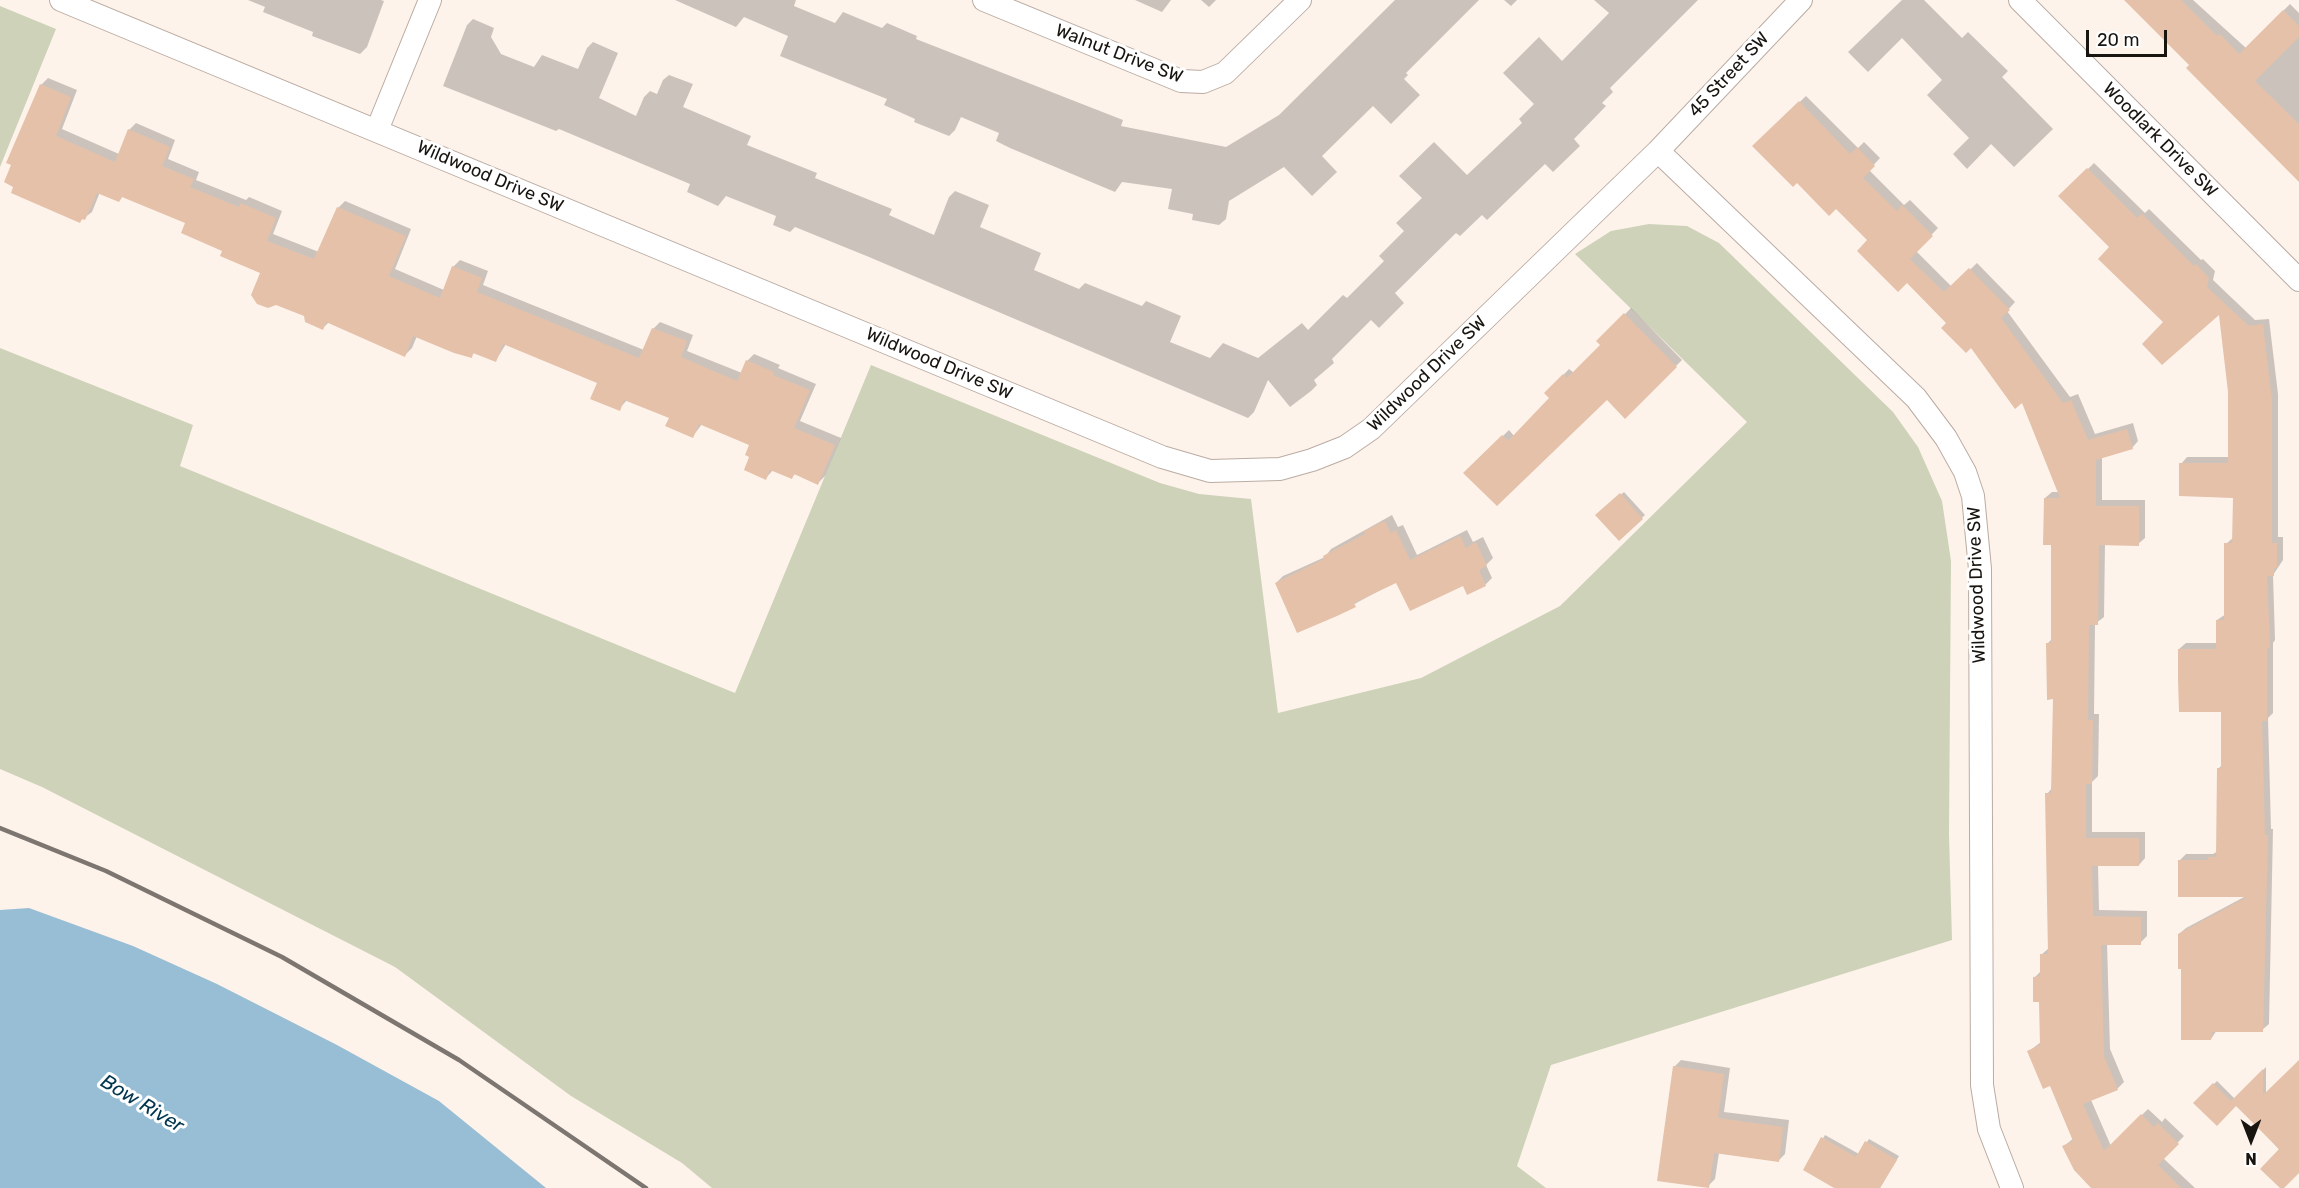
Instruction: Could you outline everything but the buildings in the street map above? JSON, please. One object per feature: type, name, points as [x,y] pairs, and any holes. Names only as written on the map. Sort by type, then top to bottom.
[{"type":"street","name":"Wildwood Drive SW","points":[[61,0],[1151,453],[1210,471],[1281,469],[1345,447],[1371,429],[1658,151],[1916,398],[1946,438],[1965,472],[1973,496],[1980,569],[1982,1085],[1989,1129],[2012,1188]]},
{"type":"street","points":[[377,130],[429,0]]},
{"type":"street","name":"Walnut Drive SW","points":[[984,0],[1181,81],[1203,82],[1225,73],[1300,0]]},
{"type":"street","name":"45 Street SW","points":[[1658,151],[1801,0]]},
{"type":"street","name":"Woodlark Drive SW","points":[[2020,0],[2299,280]]},
{"type":"green space","points":[[0,6],[56,29],[0,167]]},
{"type":"green space","points":[[1649,224],[1687,226],[1719,243],[1893,412],[1918,447],[1942,501],[1951,561],[1949,834],[1952,940],[1551,1065],[1517,1166],[1546,1188],[712,1188],[682,1163],[571,1096],[395,967],[42,787],[0,769],[0,348],[193,425],[180,466],[735,693],[871,365],[1160,483],[1199,494],[1251,499],[1278,713],[1421,678],[1560,606],[1747,422],[1575,254],[1611,231]]},
{"type":"water","name":"Bow River","points":[[29,908],[133,946],[217,984],[337,1045],[439,1101],[546,1188],[0,1188],[0,910]]},
{"type":"railway","points":[[0,828],[106,871],[282,957],[459,1060],[646,1188]]}]
